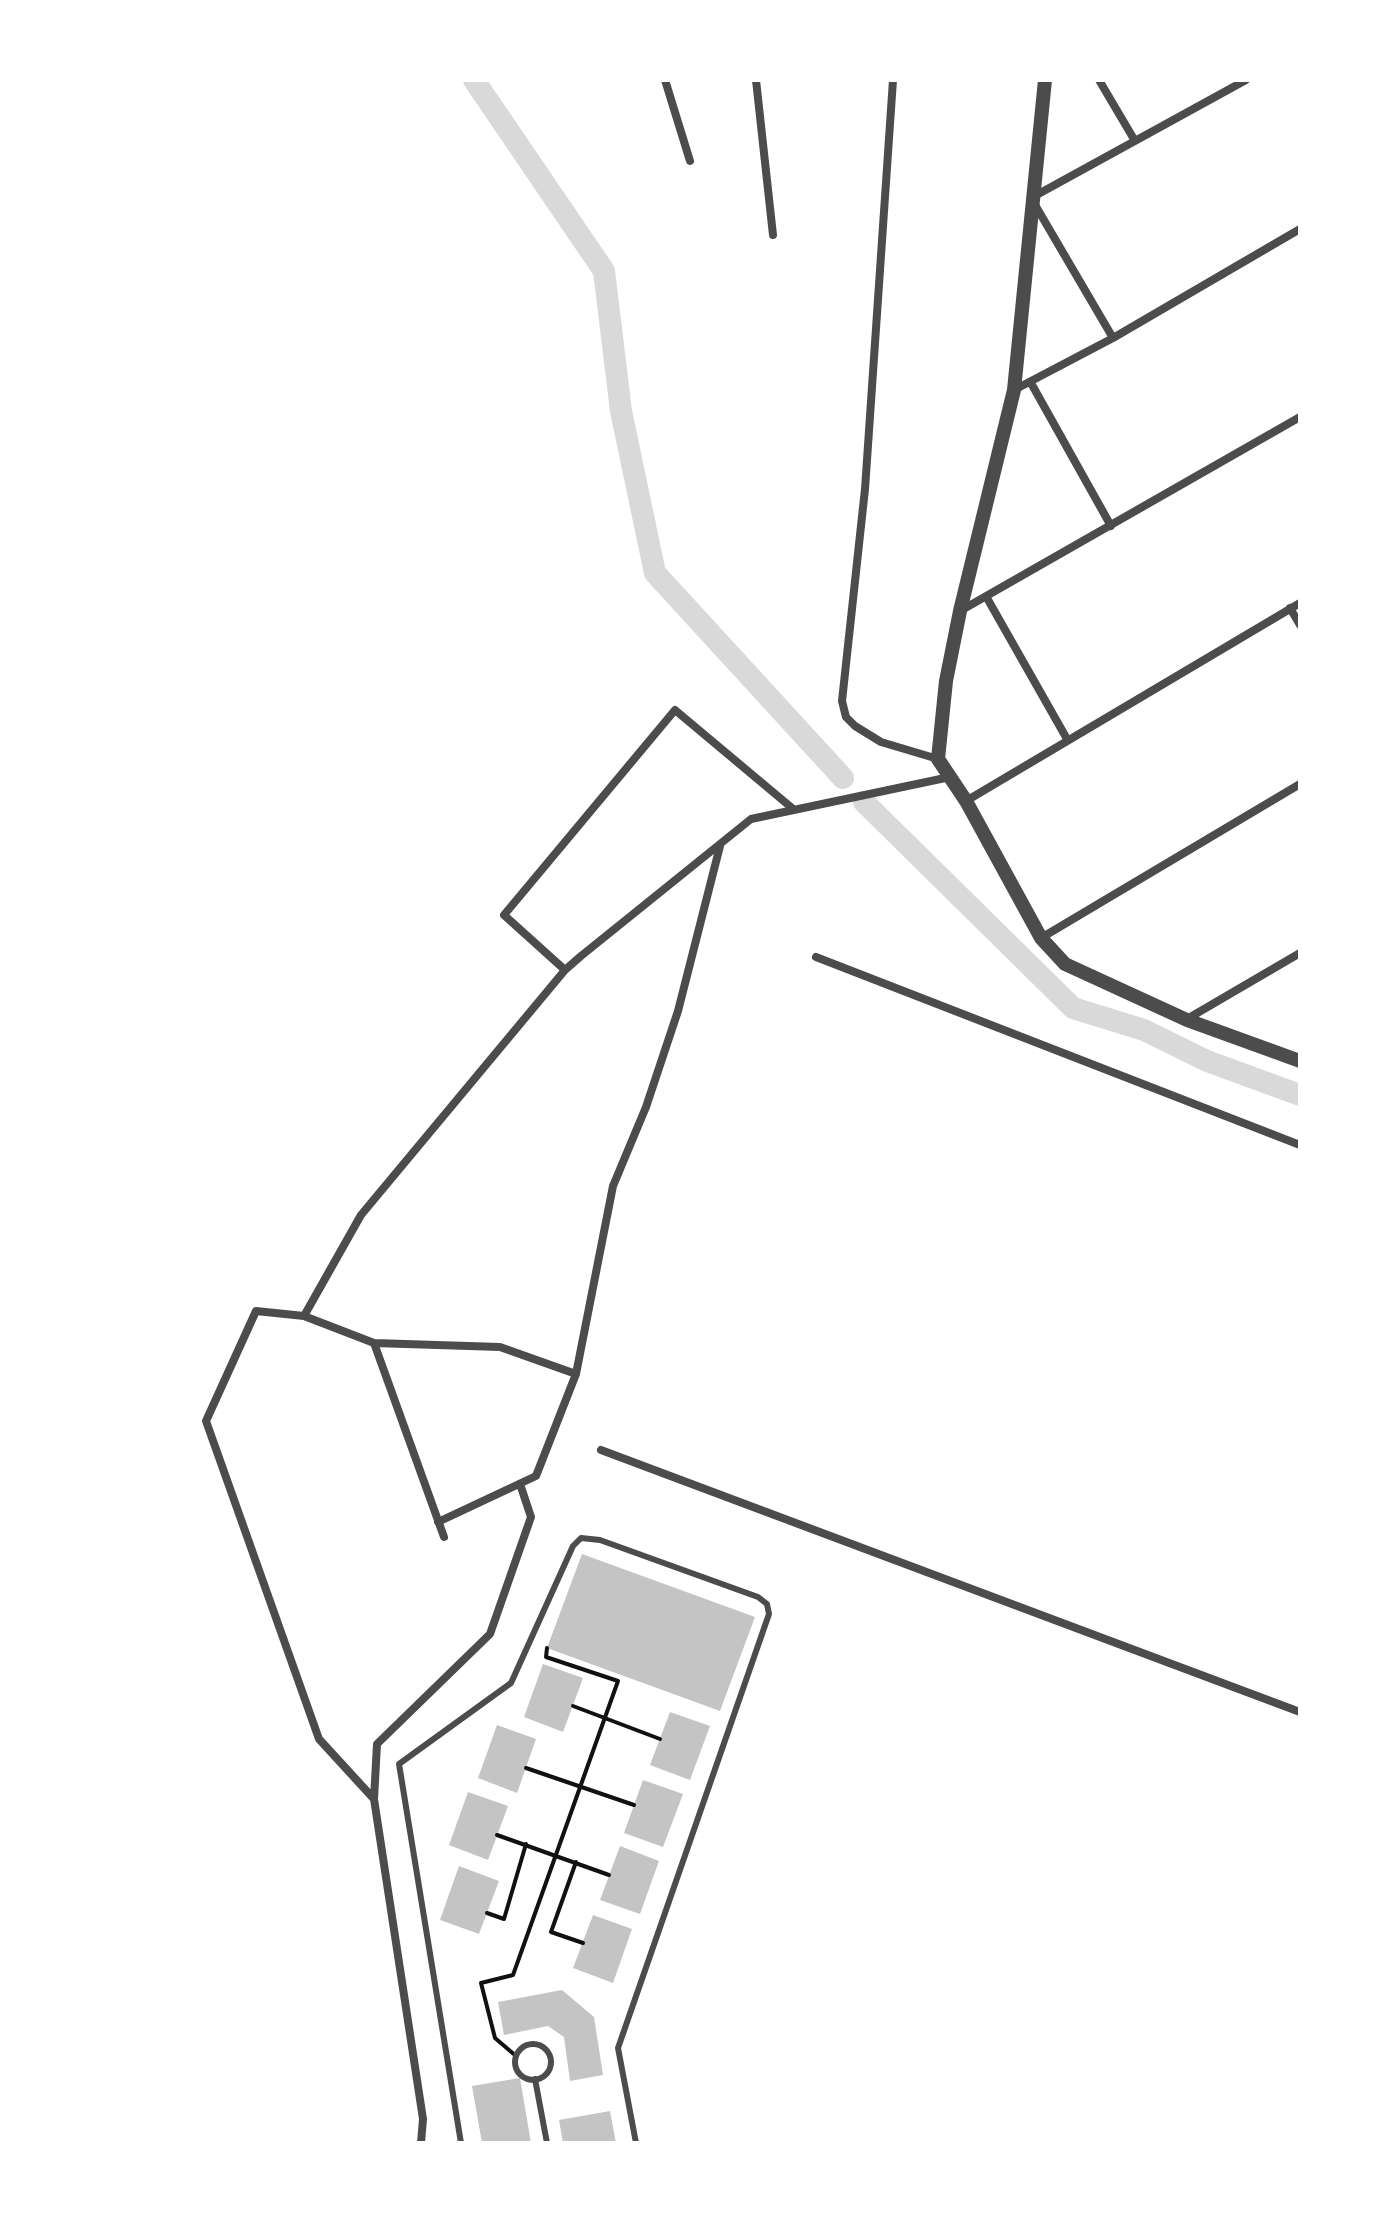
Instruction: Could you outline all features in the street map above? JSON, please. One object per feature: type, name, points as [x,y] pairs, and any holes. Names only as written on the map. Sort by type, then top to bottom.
[{"type":"street","points":[[665,80],[690,161]]},
{"type":"street","points":[[756,80],[773,235]]},
{"type":"street","points":[[893,80],[865,489],[842,701],[846,717],[881,742],[938,759]]},
{"type":"street","points":[[1045,80],[1014,390],[960,611],[946,681],[938,759],[966,801],[1041,938],[1056,957],[1078,972],[1187,1020],[1300,1061]]},
{"type":"street","points":[[1099,80],[1135,141]]},
{"type":"street","points":[[1031,198],[1246,80]]},
{"type":"street","points":[[1031,198],[1113,338]]},
{"type":"street","points":[[1014,390],[1113,338],[1300,229]]},
{"type":"street","points":[[1031,383],[1111,526]]},
{"type":"street","points":[[960,611],[1300,417]]},
{"type":"street","points":[[987,598],[1067,739]]},
{"type":"street","points":[[966,801],[1300,603]]},
{"type":"street","points":[[1290,608],[1300,625]]},
{"type":"street","points":[[565,970],[504,915],[675,710],[792,808]]},
{"type":"street","points":[[304,1316],[361,1215],[565,970],[751,819],[950,777]]},
{"type":"street","points":[[1041,938],[1300,784]]},
{"type":"street","points":[[438,1522],[536,1476],[576,1374],[613,1186],[646,1107],[678,1011],[720,844]]},
{"type":"street","points":[[1187,1020],[1300,953]]},
{"type":"street","points":[[816,957],[1300,1145]]},
{"type":"street","points":[[374,1799],[319,1739],[206,1421],[256,1311],[304,1316],[374,1343],[500,1347],[576,1374]]},
{"type":"street","points":[[374,1343],[444,1537]]},
{"type":"street","points":[[601,1450],[1300,1712]]},
{"type":"street","points":[[421,2143],[423,2119],[374,1799],[377,1744],[490,1634],[531,1517],[520,1484]]},
{"type":"lane","points":[[461,2143],[399,1764],[511,1683],[573,1546],[581,1538],[600,1540],[758,1597],[767,1604],[769,1614],[618,2048],[636,2143]]},
{"type":"lane","points":[[530,2045],[545,2049],[550,2059],[549,2070],[535,2079],[519,2073],[516,2056],[530,2045]]},
{"type":"lane","points":[[535,2079],[547,2143]]},
{"type":"path","points":[[516,2056],[495,2038],[481,1983],[513,1975],[618,1681],[546,1657],[547,1648]]},
{"type":"path","points":[[573,1706],[660,1739]]},
{"type":"path","points":[[526,1768],[634,1805]]},
{"type":"path","points":[[497,1835],[609,1875]]},
{"type":"path","points":[[487,1913],[504,1919],[526,1844]]},
{"type":"path","points":[[576,1862],[551,1932],[583,1943]]},
{"type":"building","points":[[582,1554],[755,1617],[720,1711],[547,1648]]},
{"type":"building","points":[[543,1664],[583,1678],[563,1732],[524,1717]]},
{"type":"building","points":[[670,1712],[710,1726],[690,1780],[650,1765]]},
{"type":"building","points":[[497,1725],[536,1739],[517,1793],[478,1778]]},
{"type":"building","points":[[643,1780],[683,1794],[663,1847],[624,1833]]},
{"type":"building","points":[[468,1792],[508,1806],[488,1860],[449,1845]]},
{"type":"building","points":[[620,1846],[659,1861],[640,1914],[600,1900]]},
{"type":"building","points":[[459,1866],[499,1881],[479,1934],[440,1920]]},
{"type":"building","points":[[593,1915],[632,1929],[613,1983],[573,1968]]},
{"type":"building","points":[[562,1990],[594,2017],[603,2075],[570,2081],[564,2037],[548,2026],[504,2035],[498,2002]]},
{"type":"building","points":[[520,2078],[531,2143],[482,2143],[472,2086]]},
{"type":"building","points":[[610,2111],[616,2143],[563,2143],[559,2120]]},
{"type":"waterway","points":[[474,80],[604,271],[621,411],[655,573],[843,778]]},
{"type":"waterway","points":[[864,802],[1073,1008],[1144,1030],[1207,1061],[1300,1095]]}]
